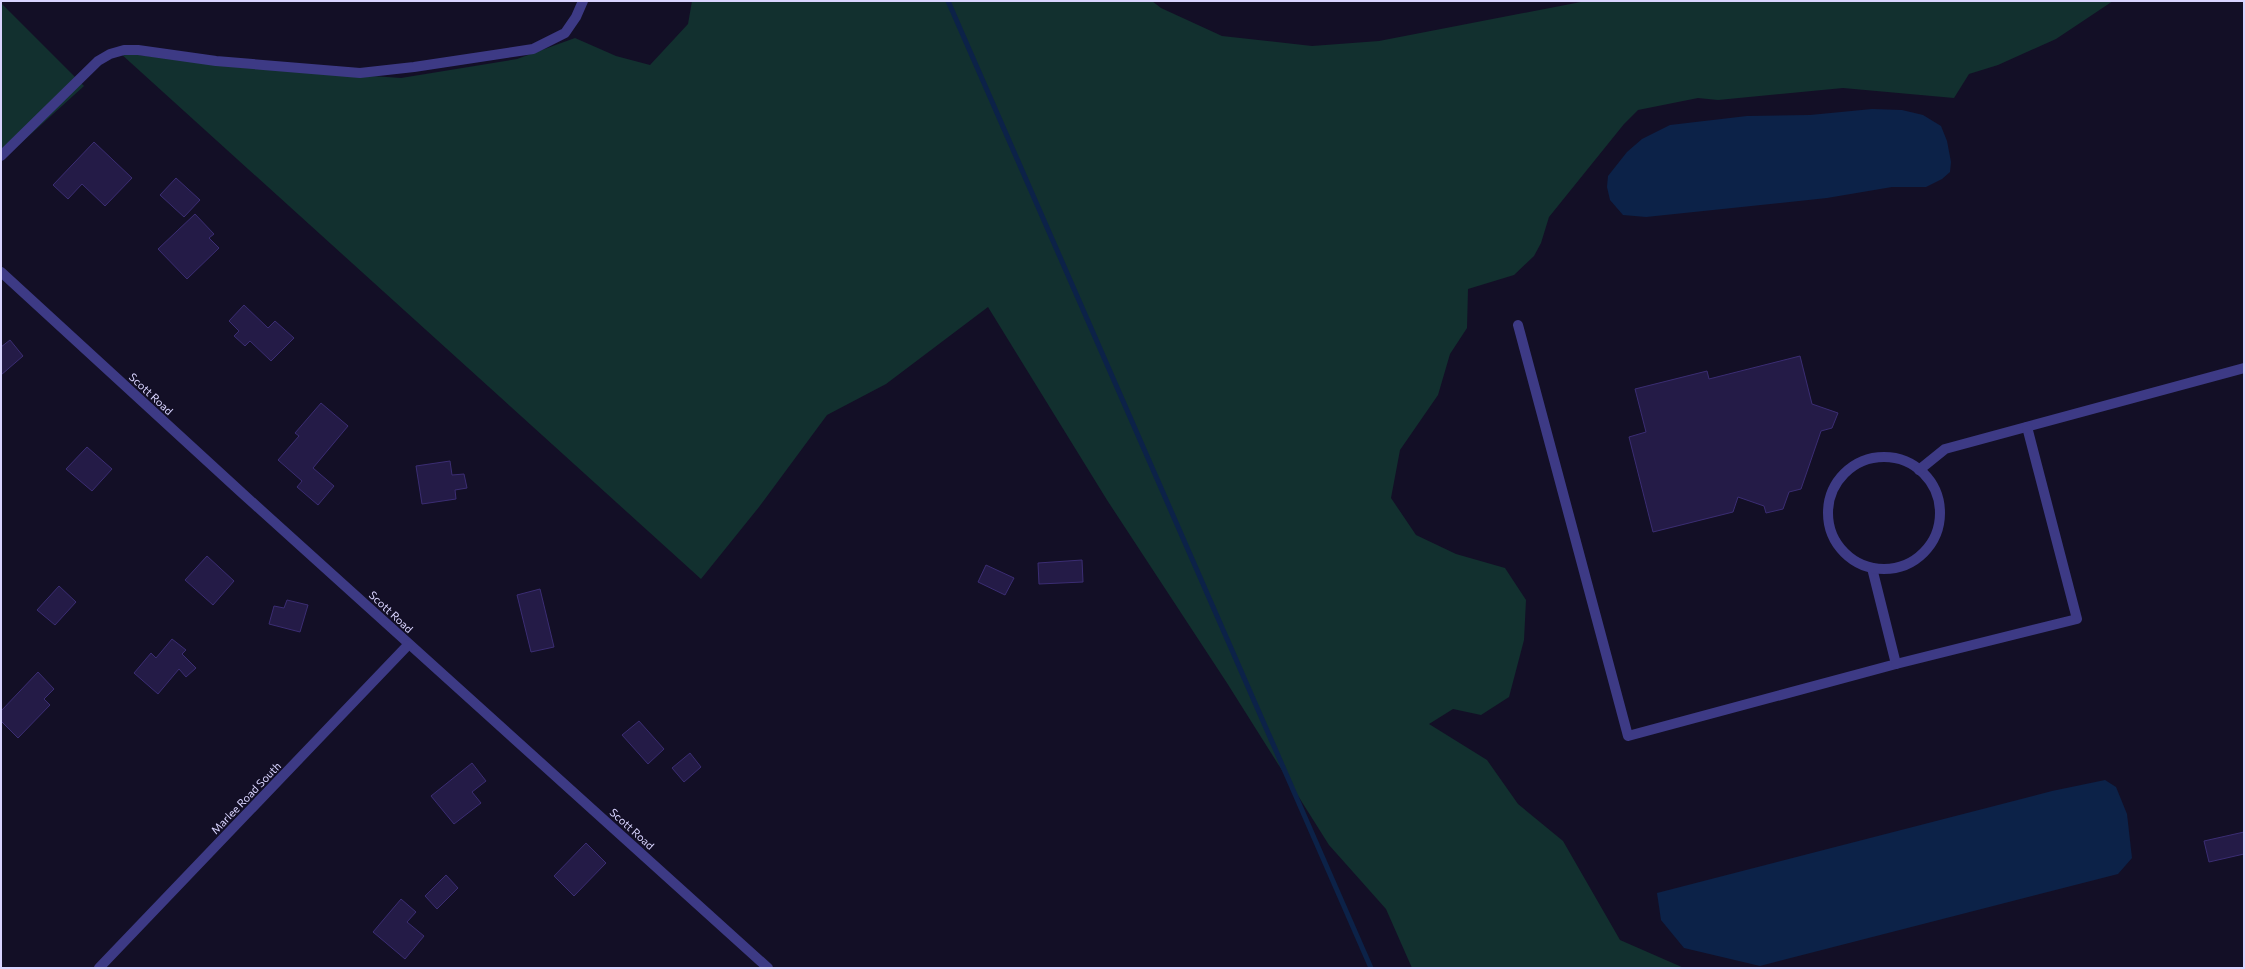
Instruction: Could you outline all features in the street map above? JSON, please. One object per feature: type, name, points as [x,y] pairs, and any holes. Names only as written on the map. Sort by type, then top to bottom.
[{"type":"street","points":[[1,156],[98,61],[110,54],[124,50],[138,50],[216,61],[360,73],[414,67],[532,48],[565,33],[576,17],[583,1]]},
{"type":"street","name":"Scott Road","points":[[1,272],[408,644],[768,968]]},
{"type":"street","points":[[1518,325],[1628,736],[1896,664],[2077,619],[2027,427]]},
{"type":"street","points":[[1919,470],[1945,449],[2244,368]]},
{"type":"street","points":[[1885,457],[1905,459],[1932,483],[1939,501],[1940,519],[1935,537],[1924,552],[1909,563],[1891,569],[1872,568],[1855,561],[1841,549],[1832,534],[1828,516],[1830,498],[1838,482],[1850,469],[1862,463],[1885,457]]},
{"type":"street","points":[[1872,568],[1896,664]]},
{"type":"street","name":"Marlee Road South","points":[[99,968],[408,644]]},
{"type":"green space","points":[[692,1],[1152,1],[1161,8],[1222,36],[1312,46],[1379,41],[1586,1],[2113,1],[2056,39],[1998,65],[1969,74],[1954,98],[1843,88],[1718,100],[1698,98],[1638,110],[1624,124],[1549,217],[1541,243],[1534,256],[1514,275],[1468,289],[1467,328],[1450,354],[1438,395],[1400,450],[1391,498],[1416,535],[1456,554],[1505,568],[1526,600],[1524,640],[1509,697],[1481,715],[1453,709],[1429,724],[1487,760],[1518,804],[1563,841],[1620,940],[1684,968],[1412,968],[1386,909],[1329,845],[1227,683],[1107,500],[988,307],[886,384],[827,415],[759,507],[701,579],[120,53],[255,68],[401,78],[517,59],[575,38],[616,56],[650,65],[688,24]]},
{"type":"green space","points":[[1,3],[84,86],[1,161]]},
{"type":"water","points":[[1872,109],[1902,110],[1923,115],[1941,126],[1947,141],[1951,162],[1950,172],[1942,179],[1926,187],[1892,187],[1827,198],[1646,217],[1623,215],[1610,200],[1607,187],[1608,176],[1627,152],[1642,139],[1670,125],[1747,116],[1810,115]]},
{"type":"water","points":[[2105,780],[2116,787],[2127,814],[2132,858],[2118,874],[1760,966],[1684,948],[1661,920],[1657,893],[2052,791]]},
{"type":"building","points":[[94,142],[132,178],[105,206],[82,184],[68,199],[53,185]]},
{"type":"building","points":[[176,178],[200,200],[184,217],[160,195]]},
{"type":"building","points":[[195,214],[214,234],[209,238],[219,248],[187,279],[158,249]]},
{"type":"building","points":[[244,305],[268,328],[275,321],[294,338],[271,361],[250,341],[245,346],[234,336],[239,331],[229,321]]},
{"type":"building","points":[[10,340],[23,356],[1,375],[1,347]]},
{"type":"building","points":[[1800,356],[1812,404],[1838,413],[1832,428],[1821,431],[1801,489],[1789,492],[1783,509],[1766,513],[1764,506],[1738,497],[1733,512],[1653,532],[1629,437],[1646,432],[1635,389],[1707,371],[1709,379]]},
{"type":"building","points":[[321,403],[348,426],[313,468],[334,486],[318,505],[297,487],[302,481],[278,460],[299,436],[295,433]]},
{"type":"building","points":[[87,447],[112,469],[92,491],[66,469]]},
{"type":"building","points":[[450,461],[452,475],[464,474],[467,488],[455,490],[456,499],[422,504],[416,466]]},
{"type":"building","points":[[207,556],[234,581],[213,605],[185,580]]},
{"type":"building","points":[[1082,560],[1083,582],[1039,584],[1038,563]]},
{"type":"building","points":[[986,565],[1014,578],[1005,595],[978,582]]},
{"type":"building","points":[[59,586],[76,602],[55,625],[37,610]]},
{"type":"building","points":[[540,589],[554,647],[531,652],[517,595]]},
{"type":"building","points":[[287,600],[308,605],[300,632],[269,624],[274,606],[284,608]]},
{"type":"building","points":[[172,639],[186,650],[182,654],[196,668],[186,677],[179,669],[158,694],[134,673],[151,653],[156,658]]},
{"type":"building","points":[[38,672],[54,689],[44,699],[50,705],[18,738],[1,721],[1,711]]},
{"type":"building","points":[[639,721],[664,749],[648,764],[622,735]]},
{"type":"building","points":[[690,753],[701,767],[684,782],[672,768]]},
{"type":"building","points":[[472,763],[486,781],[472,792],[481,803],[454,824],[431,796]]},
{"type":"building","points":[[2244,832],[2244,854],[2209,862],[2204,841]]},
{"type":"building","points":[[586,843],[606,863],[574,896],[554,876]]},
{"type":"building","points":[[446,875],[458,888],[437,909],[425,896]]},
{"type":"building","points":[[401,899],[416,912],[407,922],[424,936],[405,959],[373,932]]},
{"type":"waterway","points":[[948,1],[1371,968]]}]
